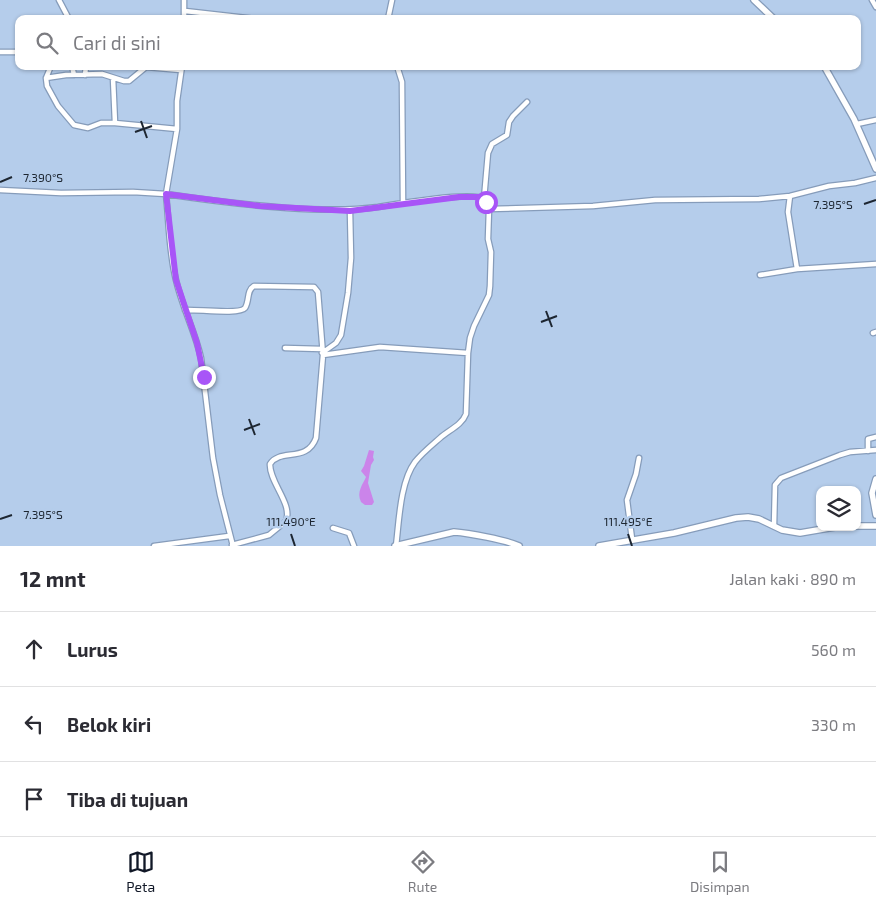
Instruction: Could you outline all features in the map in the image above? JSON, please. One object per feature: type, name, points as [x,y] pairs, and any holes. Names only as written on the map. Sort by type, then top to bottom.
[{"type":"street","points":[[59,0],[67,15]]},
{"type":"street","points":[[184,0],[184,15]]},
{"type":"street","points":[[389,15],[392,0]]},
{"type":"street","points":[[754,0],[770,15]]},
{"type":"street","points":[[872,0],[876,7]]},
{"type":"street","points":[[184,11],[220,15]]},
{"type":"street","points":[[0,52],[15,52]]},
{"type":"street","points":[[49,70],[46,78],[49,90],[74,125],[88,128],[101,123],[114,123],[177,129]]},
{"type":"street","points":[[73,70],[74,75]]},
{"type":"street","points":[[85,75],[86,70]]},
{"type":"street","points":[[46,78],[102,74],[129,81],[141,70]]},
{"type":"street","points":[[181,70],[177,100],[177,129],[166,194],[173,268],[185,310],[201,358],[213,458],[232,546],[269,535],[287,519],[282,499],[271,473],[270,464],[277,457],[302,453],[314,443],[317,429],[322,353],[319,294],[318,290],[314,287],[254,286],[250,288],[245,308],[242,310],[224,312],[185,310]]},
{"type":"street","points":[[398,70],[402,82],[403,203]]},
{"type":"street","points":[[826,70],[857,124],[876,169]]},
{"type":"street","points":[[113,78],[114,123]]},
{"type":"street","points":[[520,546],[462,532],[445,534],[396,546],[403,495],[409,472],[414,463],[424,453],[464,418],[468,353],[474,326],[490,291],[491,252],[488,239],[490,209],[484,199],[488,153],[492,144],[506,135],[509,122],[527,102]]},
{"type":"street","points":[[857,124],[876,120]]},
{"type":"street","points":[[490,209],[592,206],[656,200],[711,201],[759,199],[790,196],[829,186],[876,178]]},
{"type":"street","points":[[0,190],[61,193],[133,192],[166,194],[260,206],[350,211],[459,197],[478,197],[484,199]]},
{"type":"street","points":[[790,196],[788,212],[798,269]]},
{"type":"street","points":[[322,353],[336,343],[341,335],[348,293],[351,258],[350,211]]},
{"type":"street","points":[[760,275],[798,269],[876,264]]},
{"type":"street","points":[[285,348],[322,353],[380,347],[468,353]]},
{"type":"street","points":[[868,451],[868,440],[876,437]]},
{"type":"street","points":[[774,526],[775,485],[781,478],[840,455],[876,450]]},
{"type":"street","points":[[632,540],[627,500],[636,474],[639,458]]},
{"type":"street","points":[[876,478],[872,488],[876,516]]},
{"type":"street","points":[[599,546],[674,534],[736,518],[748,517],[782,530],[800,533],[816,530]]},
{"type":"street","points":[[861,526],[876,526]]},
{"type":"street","points":[[333,528],[349,533],[354,546]]},
{"type":"street","points":[[154,546],[229,536]]},
{"type":"shaded area","points":[[369,450],[374,451],[374,460],[371,465],[368,483],[374,502],[372,505],[365,505],[361,502],[359,495],[366,477],[361,471]]},
{"type":"route","points":[[204,377],[197,343],[180,295],[173,268],[166,194],[260,206],[350,211],[459,197],[478,197],[486,202]]}]
